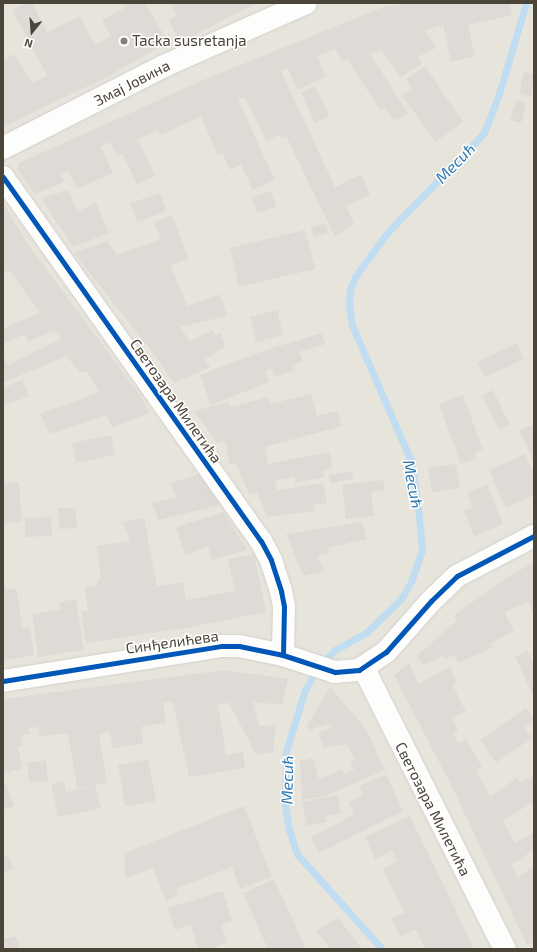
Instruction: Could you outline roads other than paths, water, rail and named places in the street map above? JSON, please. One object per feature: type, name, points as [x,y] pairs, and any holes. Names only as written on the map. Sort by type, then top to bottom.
[{"type":"street","name":"Змај Јовина","points":[[3,148],[164,66],[306,3]]},
{"type":"street","name":"Светозара Милетића","points":[[3,177],[261,540],[271,560],[281,592],[291,657]]},
{"type":"street","name":"Синђелићева","points":[[3,680],[222,646],[247,647],[291,657],[335,672],[363,667],[386,652],[430,601],[457,576],[534,536]]},
{"type":"street","name":"Светозара Милетића","points":[[363,667],[505,949]]},
{"type":"waterway","name":"Месић","points":[[382,949],[297,854],[289,830],[285,805],[286,751],[305,690],[317,668],[335,650],[366,633],[401,599],[411,582],[422,550],[418,506],[411,461],[352,325],[349,304],[350,290],[355,277],[386,234],[484,133],[499,94],[526,3]]},
{"type":"place","name":"Tacka susretanja","points":[[124,41]]}]
